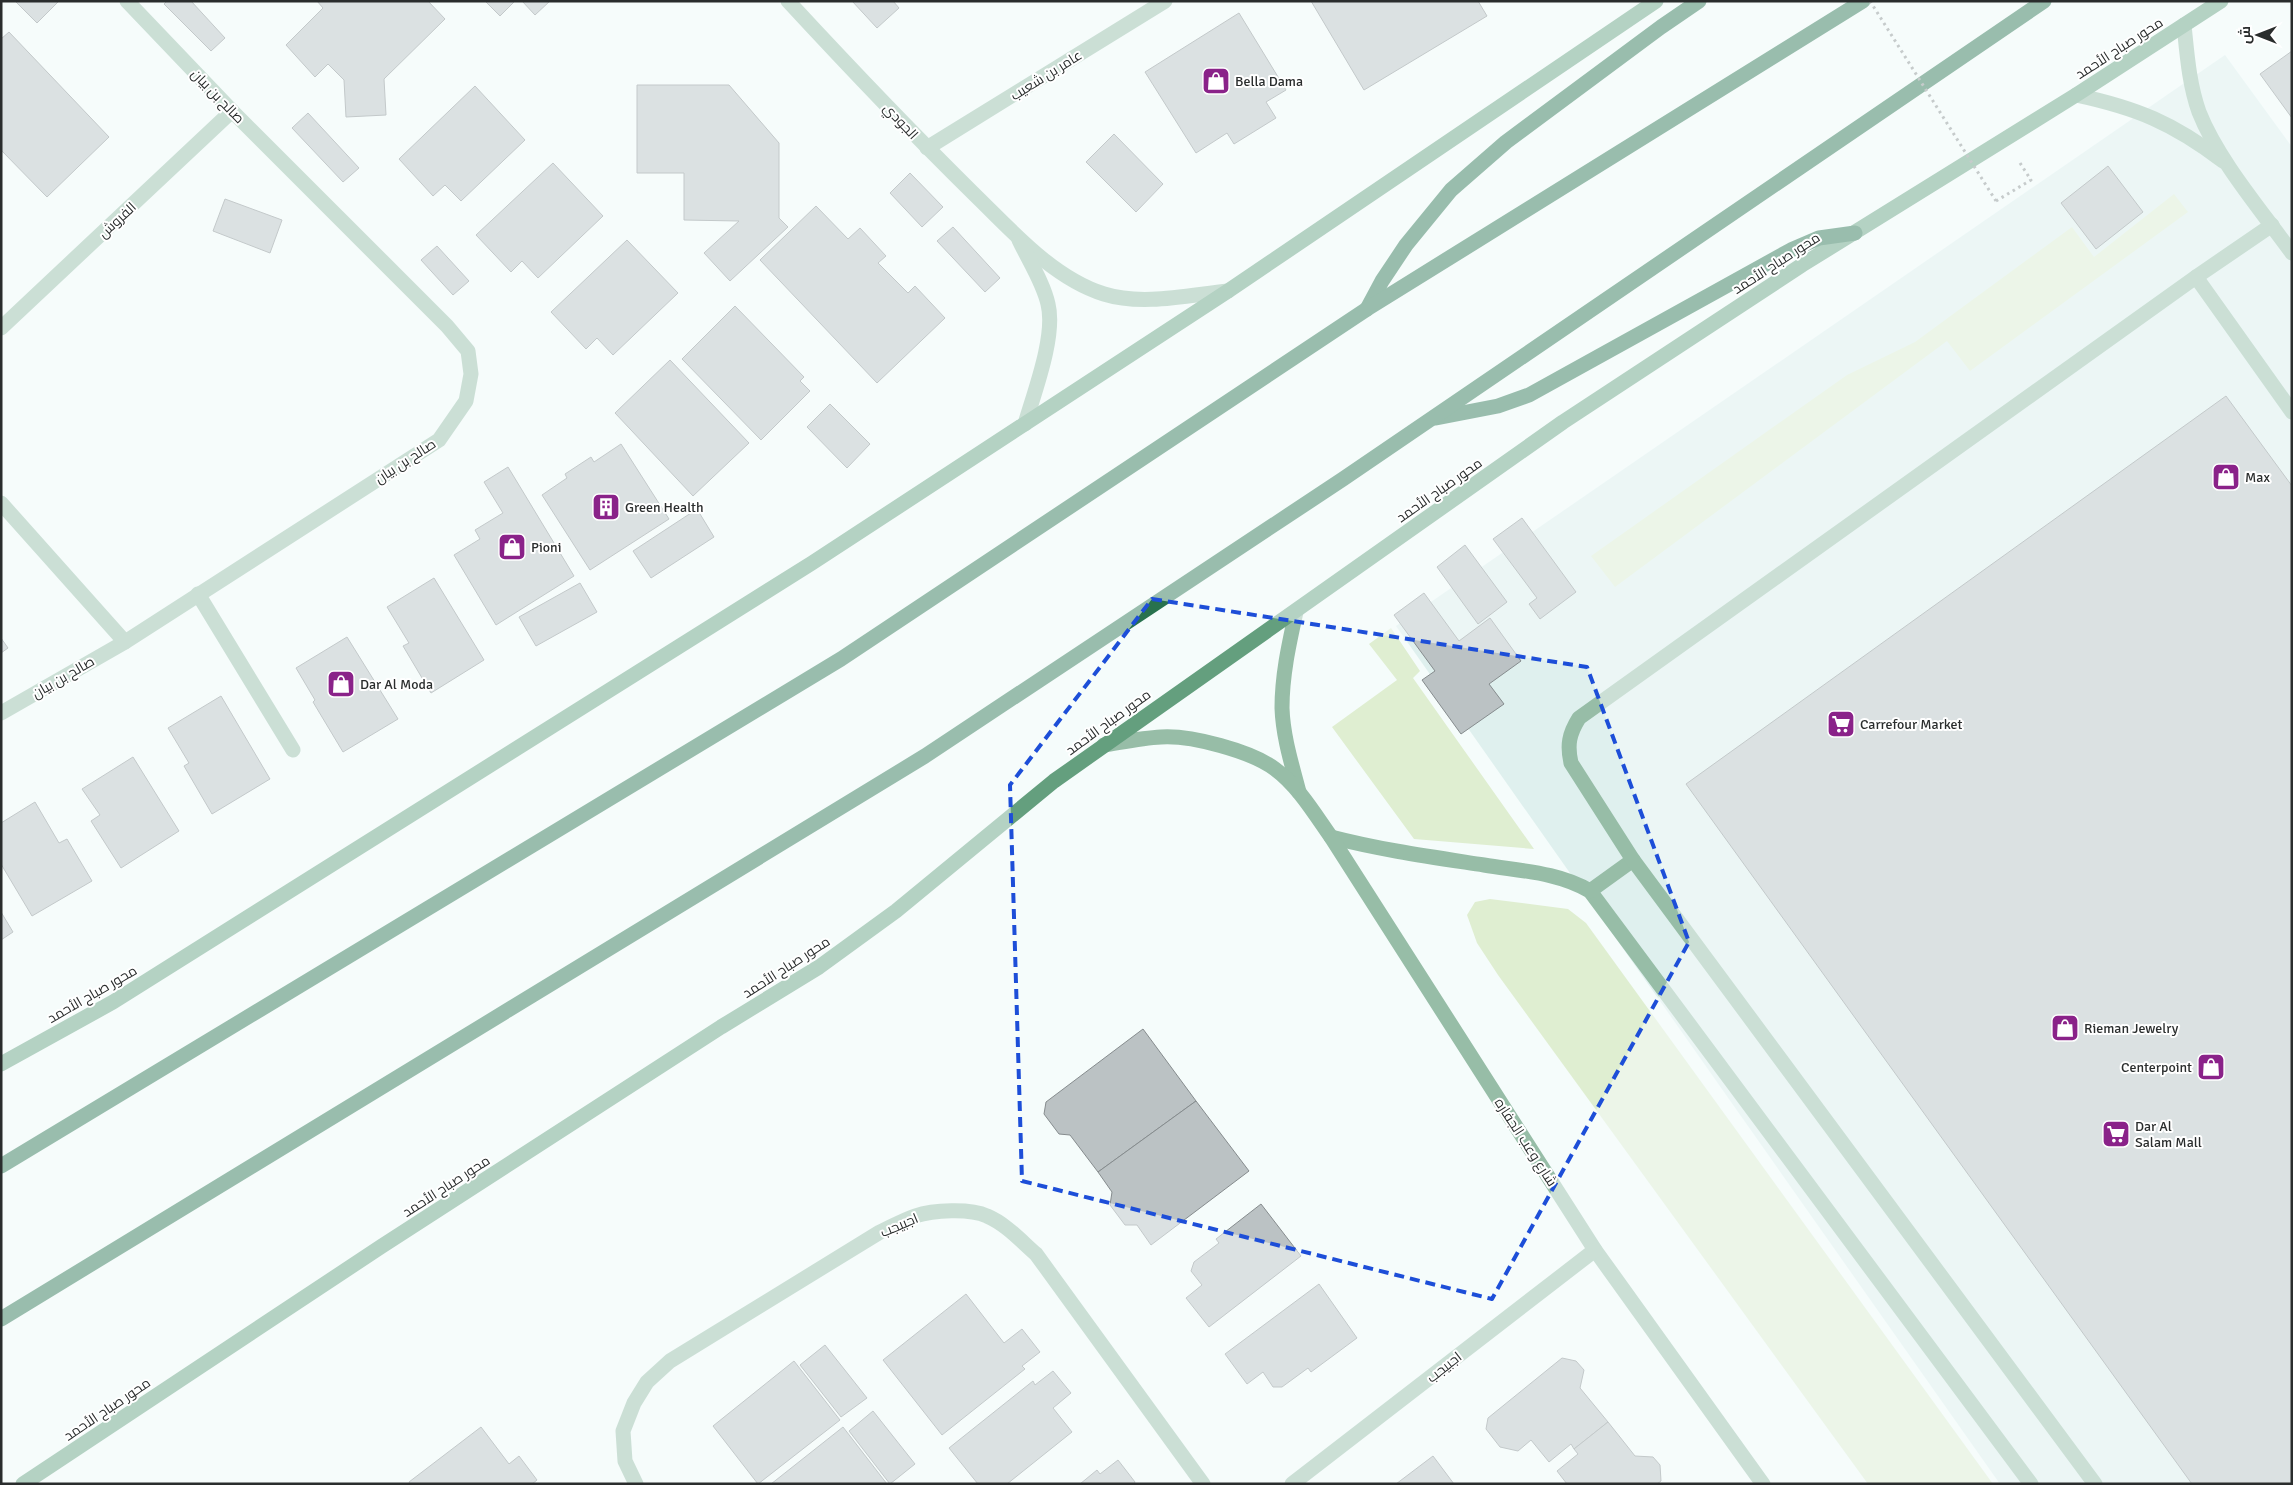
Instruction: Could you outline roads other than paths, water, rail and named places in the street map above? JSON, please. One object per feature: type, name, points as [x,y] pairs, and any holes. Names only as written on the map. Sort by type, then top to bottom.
[{"type":"highway","points":[[1367,309],[1406,245],[1451,190],[1513,136],[1699,1]]},
{"type":"highway","points":[[1,1166],[841,659],[1367,309],[1863,1]]},
{"type":"highway","points":[[1,1319],[925,756],[1432,419],[2044,1]]},
{"type":"highway","points":[[1432,419],[1498,406],[1530,395],[1791,250],[1819,238],[1855,233]]},
{"type":"street","name":"صالح بن بيان","points":[[1,713],[125,642],[439,440],[466,401],[471,374],[468,351],[447,326],[232,111],[127,1]]},
{"type":"street","name":"الجودي","points":[[788,1],[927,148],[1018,237],[1057,269],[1104,294],[1142,299],[1228,291]]},
{"type":"street","name":"عامر بن شعيب","points":[[927,148],[1165,1]]},
{"type":"street","name":"محور صباح الأحمد","points":[[1,1064],[114,1002],[812,563],[1228,291],[1656,1]]},
{"type":"street","name":"محور صباح الأحمد","points":[[23,1484],[399,1235],[721,1027],[819,968],[896,912],[1054,781],[1563,422],[1855,233],[2222,1]]},
{"type":"street","points":[[2184,25],[2189,76],[2200,112],[2228,165],[2292,253]]},
{"type":"street","points":[[2076,95],[2118,104],[2157,119],[2194,139],[2228,165]]},
{"type":"street","name":"الفروش","points":[[1,328],[232,111]]},
{"type":"street","points":[[2095,1484],[1633,860],[1570,763],[1567,748],[1570,731],[1579,718],[2196,277],[2272,225]]},
{"type":"street","name":"الجودي","points":[[1018,237],[1048,304],[1050,321],[1041,371],[1025,424]]},
{"type":"street","points":[[2196,277],[2292,412]]},
{"type":"street","points":[[1,503],[125,642]]},
{"type":"street","points":[[198,594],[293,750]]},
{"type":"street","name":"شارع وعب الجفاره","points":[[1296,612],[1284,669],[1282,709],[1287,748],[1300,793]]},
{"type":"street","name":"شارع وعب الجفاره","points":[[1104,745],[1163,737],[1200,740],[1243,752],[1274,768],[1300,793],[1331,837],[1595,1250],[1763,1484]]},
{"type":"street","points":[[1331,837],[1412,855],[1555,876],[1579,884],[1590,891],[2031,1484]]},
{"type":"street","points":[[1590,891],[1633,860]]},
{"type":"street","name":"اجبيجب","points":[[636,1484],[626,1461],[624,1431],[634,1403],[647,1382],[665,1367],[880,1232],[916,1216],[939,1211],[968,1212],[987,1216],[1012,1232],[1036,1254],[1204,1484]]},
{"type":"street","name":"اجبيجب","points":[[1292,1484],[1595,1250]]},
{"type":"place","name":"Bella Dama","points":[[1216,81]]},
{"type":"place","name":"Max","points":[[2226,477]]},
{"type":"place","name":"Green Health","points":[[606,507]]},
{"type":"place","name":"Pioni","points":[[512,547]]},
{"type":"place","name":"Dar Al Moda","points":[[341,684]]},
{"type":"place","name":"Carrefour Market","points":[[1841,724]]},
{"type":"place","name":"Rieman Jewelry","points":[[2065,1028]]},
{"type":"place","name":"Centerpoint","points":[[2211,1067]]},
{"type":"place","name":"Dar Al Salam Mall","points":[[2116,1134]]}]
